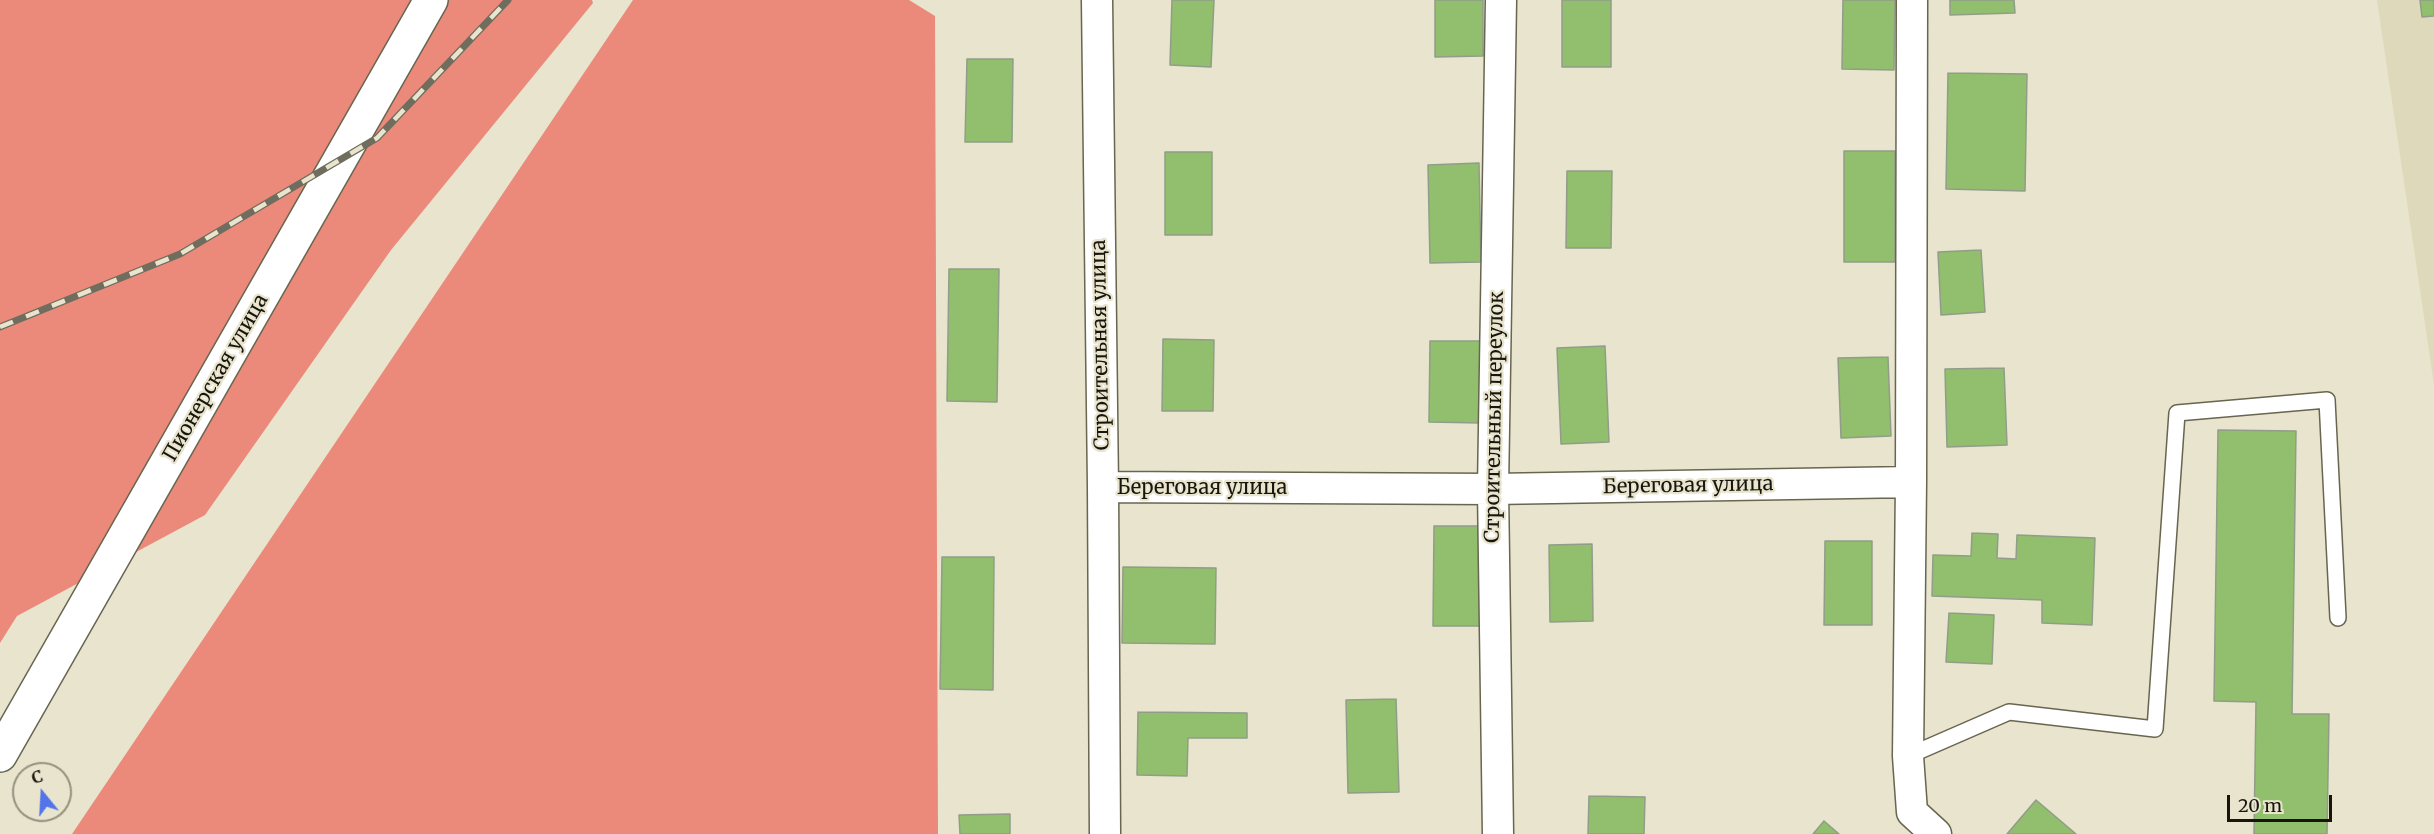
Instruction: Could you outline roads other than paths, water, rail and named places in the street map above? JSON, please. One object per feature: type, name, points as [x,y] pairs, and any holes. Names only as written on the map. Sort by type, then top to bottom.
[{"type":"street","name":"Пионерская улица","points":[[0,755],[431,0]]},
{"type":"street","name":"Строительная улица","points":[[1096,0],[1105,834]]},
{"type":"street","name":"Строительный переулок","points":[[1498,834],[1493,489],[1501,0]]},
{"type":"street","points":[[1912,0],[1908,756],[1912,812],[1936,834]]},
{"type":"street","name":"Береговая улица","points":[[1103,487],[1493,489],[1911,482]]},
{"type":"lane","points":[[1908,756],[2009,712],[2155,729],[2177,413],[2327,400],[2338,618]]},
{"type":"railway","points":[[0,327],[180,254],[377,138],[508,0]]}]
